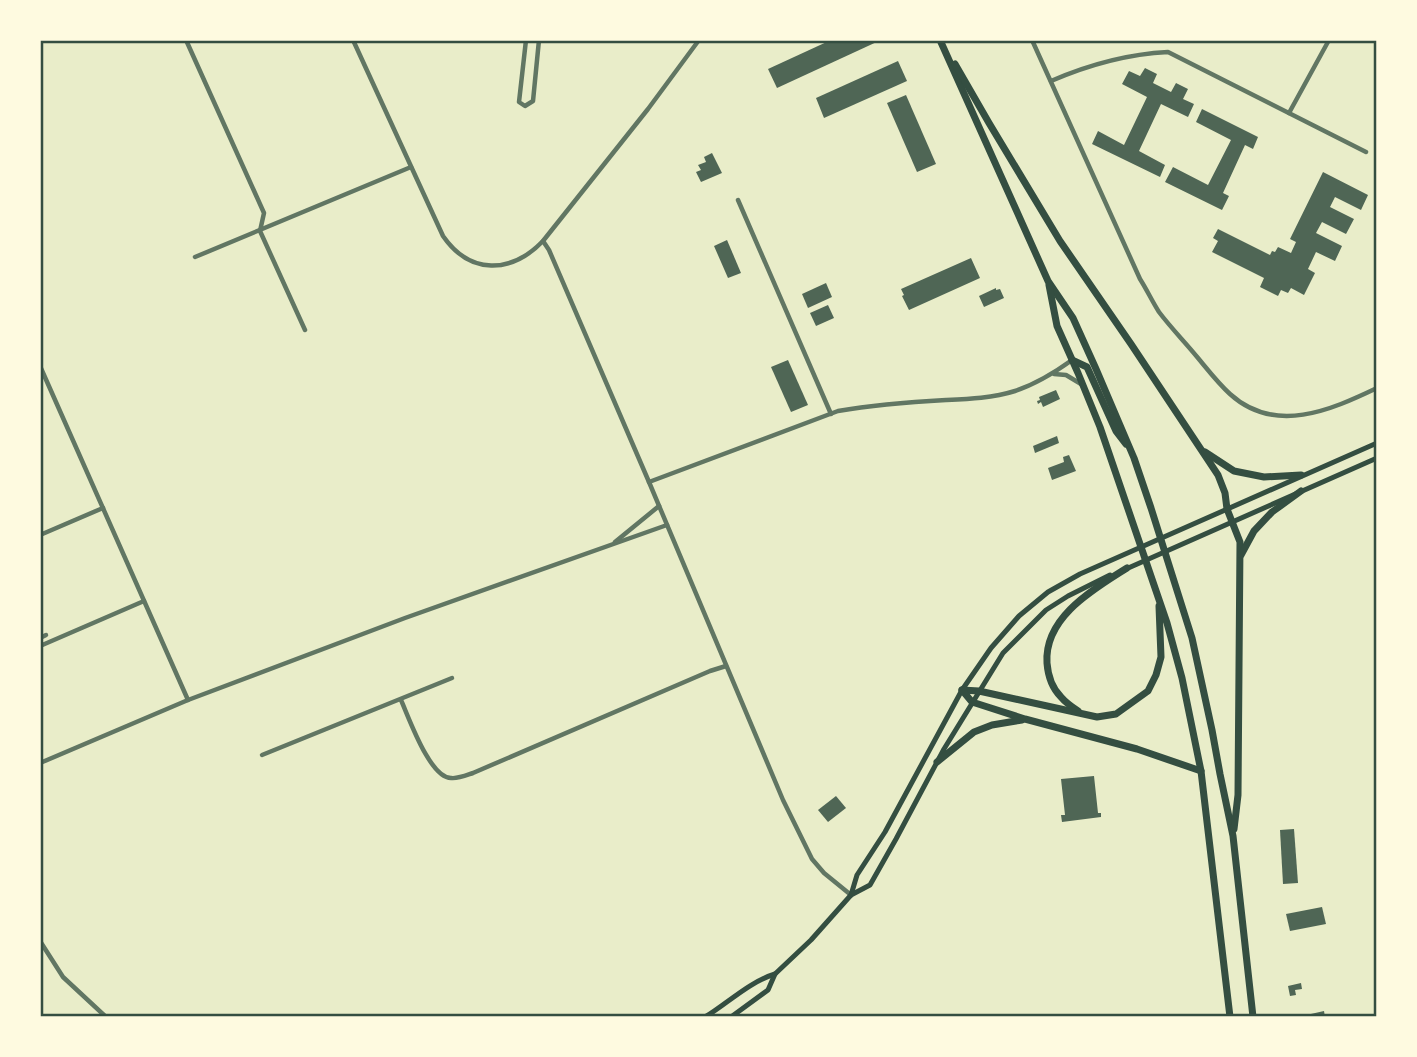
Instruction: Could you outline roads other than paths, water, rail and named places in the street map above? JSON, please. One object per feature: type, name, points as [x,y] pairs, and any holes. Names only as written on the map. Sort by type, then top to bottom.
[{"type":"highway","points":[[941,40],[1048,281],[1073,318],[1129,447],[1151,508],[1192,638],[1212,730],[1233,836],[1253,1017]]},
{"type":"highway","points":[[941,40],[1060,242],[1132,344],[1218,475],[1225,493],[1227,509],[1240,542],[1238,796],[1233,836]]},
{"type":"highway","points":[[1048,281],[1057,326],[1085,388],[1167,623],[1182,678],[1201,771],[1230,1017]]},
{"type":"highway","points":[[1072,360],[1087,367],[1115,431],[1129,447]]},
{"type":"highway","points":[[1201,450],[1234,471],[1264,477],[1301,475]]},
{"type":"highway","points":[[1240,559],[1254,531],[1272,512],[1301,491]]},
{"type":"highway","points":[[1079,712],[1060,697],[1049,679],[1047,659],[1050,640],[1071,608],[1127,568]]},
{"type":"highway","points":[[962,690],[979,691],[1097,717],[1116,713],[1148,691],[1156,675],[1161,657],[1158,599]]},
{"type":"highway","points":[[962,690],[972,702],[1137,749],[1201,771]]},
{"type":"highway","points":[[937,762],[974,732],[992,725],[1025,719]]},
{"type":"main road","points":[[852,895],[857,874],[884,832],[962,690],[991,648],[1018,616],[1048,592],[1080,574],[1377,443]]},
{"type":"main road","points":[[731,1017],[768,990],[775,974],[852,895],[870,885],[937,762],[1003,653],[1046,610],[1068,596],[1127,568],[1377,458]]},
{"type":"main road","points":[[705,1017],[762,978],[775,974]]},
{"type":"street","points":[[186,40],[264,213],[260,231],[305,330]]},
{"type":"street","points":[[353,40],[443,236],[466,258],[495,266],[523,258],[543,242],[641,119],[699,40]]},
{"type":"street","points":[[526,40],[519,102],[525,106],[533,101],[539,40]]},
{"type":"street","points":[[1032,40],[1140,279],[1160,312],[1232,396],[1252,408],[1291,416],[1314,414],[1377,388]]},
{"type":"street","points":[[1289,113],[1329,40]]},
{"type":"street","points":[[1051,81],[1075,71],[1139,54],[1168,52],[1366,152]]},
{"type":"street","points":[[195,257],[411,167]]},
{"type":"street","points":[[738,200],[831,414]]},
{"type":"street","points":[[543,242],[552,256],[783,800],[812,859],[824,873],[852,895]]},
{"type":"street","points":[[649,482],[831,414],[860,407],[1004,394],[1029,386],[1053,374],[1072,360]]},
{"type":"street","points":[[40,366],[188,700]]},
{"type":"street","points":[[1053,374],[1066,375],[1085,388]]},
{"type":"street","points":[[611,545],[659,506]]},
{"type":"street","points":[[40,535],[103,508]]},
{"type":"street","points":[[40,763],[188,700],[405,618],[667,525]]},
{"type":"street","points":[[40,646],[144,601]]},
{"type":"street","points":[[40,638],[46,635]]},
{"type":"street","points":[[401,700],[421,745],[438,773],[449,779],[473,773],[727,666]]},
{"type":"street","points":[[262,755],[452,678]]},
{"type":"street","points":[[40,941],[63,977],[106,1017]]}]
